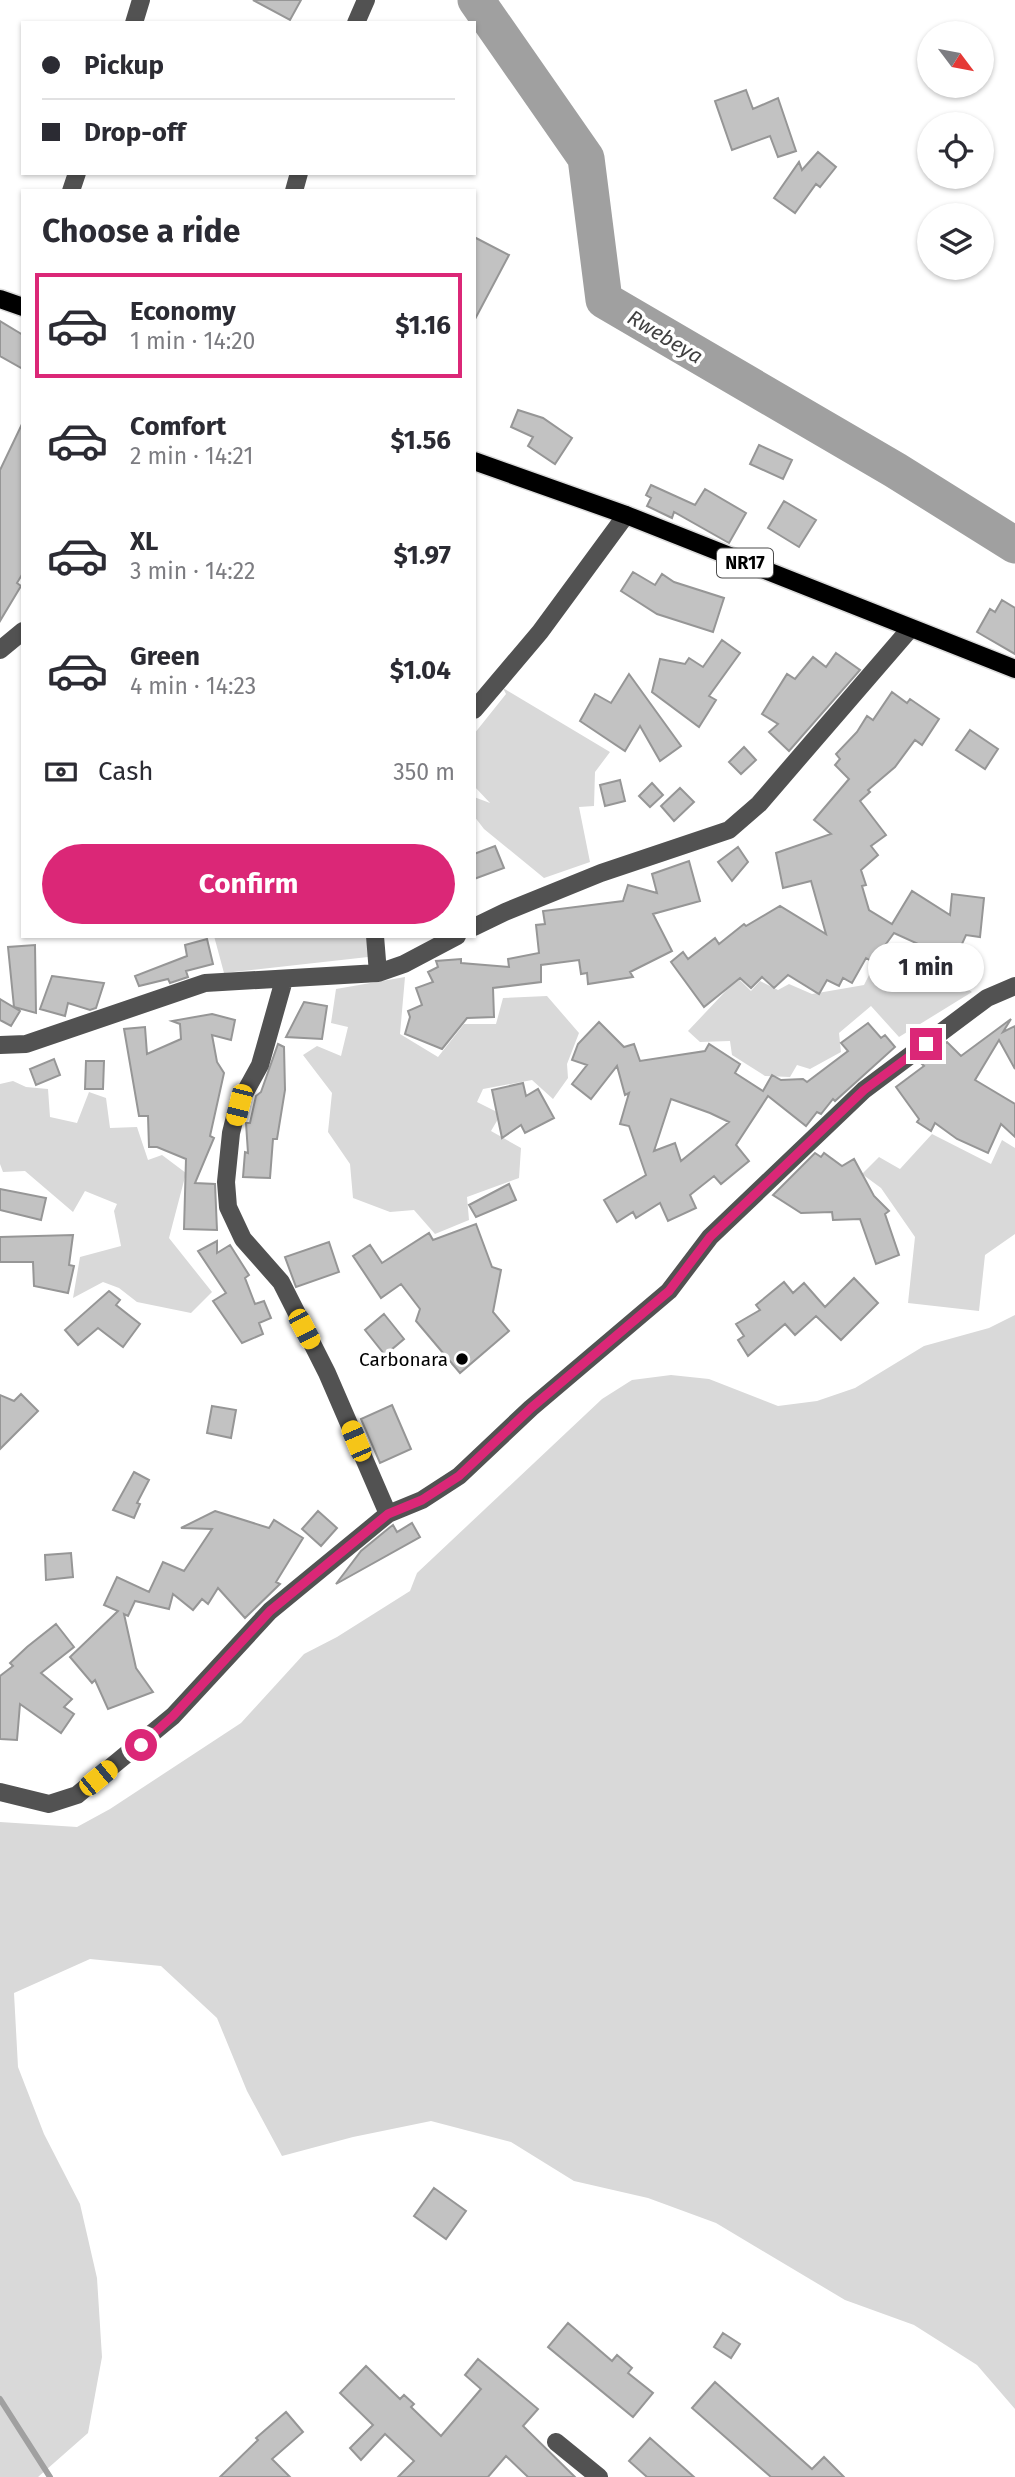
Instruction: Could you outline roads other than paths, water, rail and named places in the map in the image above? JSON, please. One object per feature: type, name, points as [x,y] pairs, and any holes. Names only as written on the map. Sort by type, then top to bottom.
[{"type":"main road","points":[[0,299],[21,306]]},
{"type":"main road","name":"NR17","points":[[476,462],[626,515],[1015,669]]},
{"type":"street","points":[[135,21],[141,0]]},
{"type":"street","points":[[357,21],[366,0]]},
{"type":"street","points":[[476,707],[540,632],[626,515]]},
{"type":"street","points":[[476,926],[601,873],[729,830],[759,804],[910,629]]},
{"type":"street","points":[[0,650],[21,633]]},
{"type":"street","points":[[375,938],[378,973]]},
{"type":"street","points":[[0,1045],[26,1044],[205,983],[378,973],[404,964],[453,938]]},
{"type":"street","points":[[284,980],[260,1065],[239,1105],[231,1133],[226,1182],[228,1207],[243,1240],[281,1282],[327,1373],[388,1514]]},
{"type":"street","points":[[0,1793],[49,1804],[77,1795],[173,1716],[270,1611],[388,1514],[422,1500],[459,1476],[531,1408],[669,1291],[710,1237],[864,1090],[987,998],[1015,986]]},
{"type":"street","points":[[555,2442],[599,2477]]},
{"type":"waterway","name":"Rwebeya","points":[[476,0],[586,158],[604,300],[895,470],[1015,545]]},
{"type":"waterway","points":[[0,2399],[50,2477]]},
{"type":"place","name":"Carbonara","points":[[462,1359]]}]
